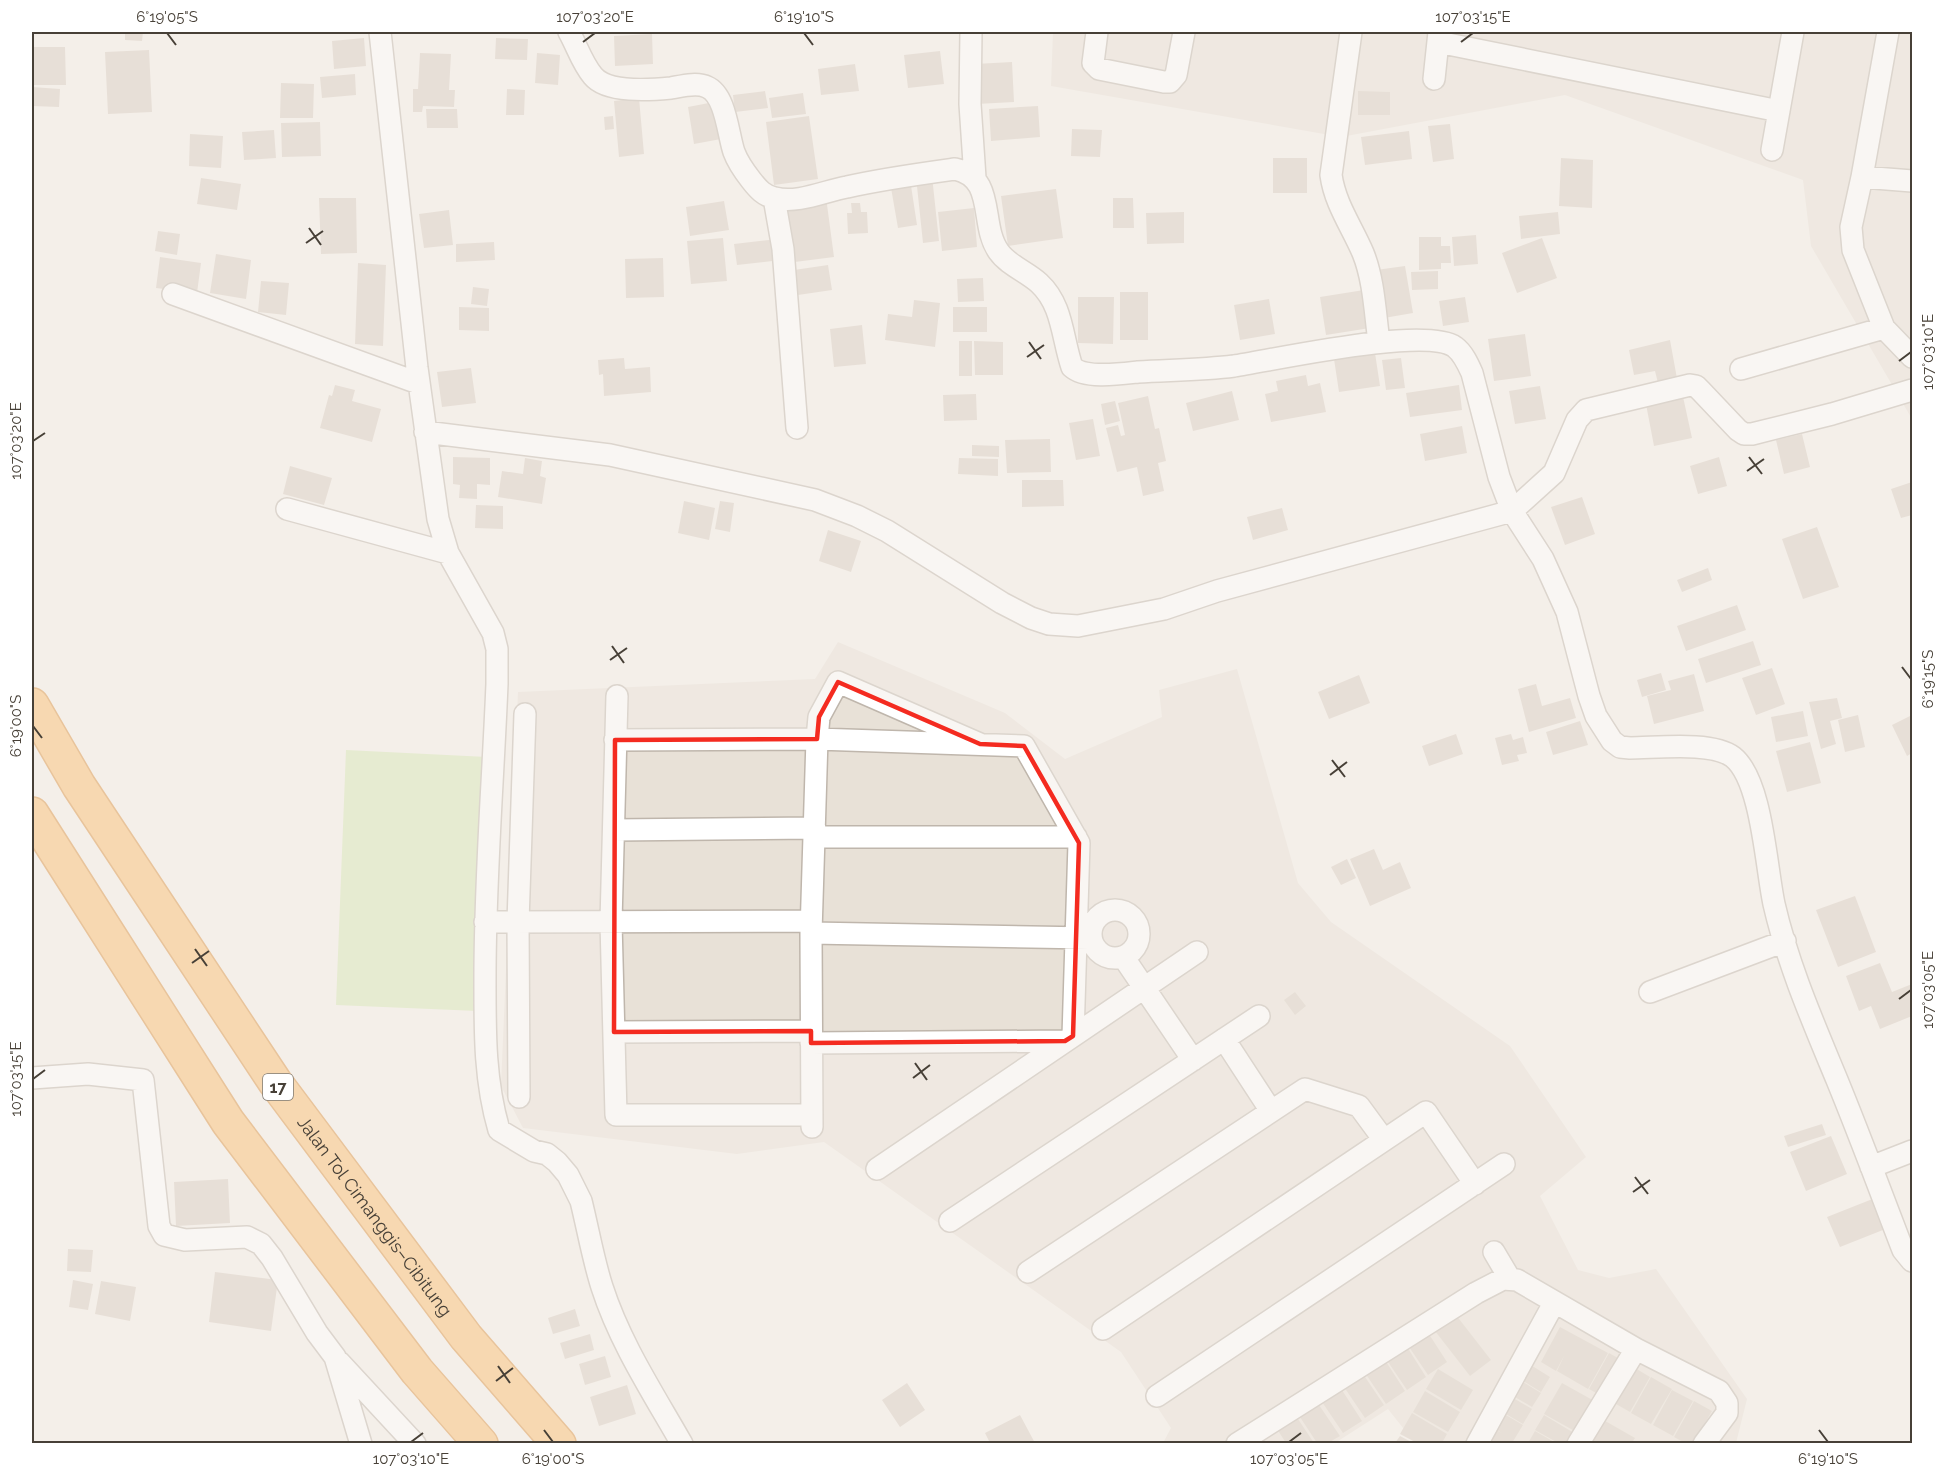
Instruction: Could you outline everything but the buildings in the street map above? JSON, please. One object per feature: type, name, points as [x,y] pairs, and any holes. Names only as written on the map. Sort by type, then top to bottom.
[{"type":"highway","name":"Jalan Tol Cimanggis–Cibitung","points":[[32,705],[79,786],[275,1082],[466,1337],[559,1443]]},
{"type":"highway","points":[[32,814],[228,1122],[417,1371],[481,1443]]},
{"type":"street","points":[[380,32],[418,383],[438,519],[448,553],[493,633],[496,650],[497,684],[485,922],[488,1081],[504,1133],[534,1151],[547,1154],[557,1162],[575,1188],[581,1201],[602,1286],[615,1321],[629,1351],[682,1443]]},
{"type":"street","points":[[569,32],[592,75],[607,86],[663,88],[699,85],[709,87],[724,110],[731,142],[743,170],[759,190],[768,197],[793,199],[848,186],[955,169],[964,171],[975,178],[981,187],[994,242],[999,253],[1040,284],[1048,294],[1059,317],[1072,367],[1082,374],[1232,366],[1379,342],[1430,341],[1455,347],[1466,360],[1476,386],[1499,477],[1512,511],[1543,559],[1557,587],[1567,612],[1596,716],[1612,741],[1620,747],[1703,748],[1722,752],[1732,756],[1741,765],[1749,779],[1755,797],[1774,905],[1796,980],[1903,1250],[1912,1261]]},
{"type":"street","points":[[971,32],[970,104],[975,178]]},
{"type":"street","points":[[1097,32],[1093,63],[1099,69],[1164,82],[1170,82],[1176,75],[1184,32]]},
{"type":"street","points":[[1351,32],[1331,175],[1333,189],[1368,270],[1379,342]]},
{"type":"street","points":[[1772,150],[1793,32]]},
{"type":"street","points":[[1888,32],[1851,227],[1851,240],[1884,328],[1912,357]]},
{"type":"street","points":[[1434,79],[1438,37],[1779,111]]},
{"type":"street","points":[[1862,177],[1912,181]]},
{"type":"street","points":[[774,198],[783,249],[797,428]]},
{"type":"street","points":[[173,294],[418,383]]},
{"type":"street","points":[[1741,369],[1884,328]]},
{"type":"street","points":[[425,432],[610,455],[815,500],[857,516],[887,531],[1002,603],[1022,613],[1049,624],[1078,626],[1164,609],[1217,591],[1512,511],[1554,473],[1577,420],[1586,410],[1696,386],[1738,430],[1744,434],[1752,434],[1832,414],[1912,390]]},
{"type":"street","points":[[287,509],[448,553]]},
{"type":"street","points":[[617,696],[611,922],[616,1115],[812,1121],[811,927],[817,739],[819,717],[838,682],[980,744]]},
{"type":"street","points":[[519,1097],[518,922],[525,714]]},
{"type":"street","points":[[615,740],[817,739],[1024,746],[1079,843],[1083,938],[1069,1038]]},
{"type":"street","points":[[614,830],[1076,837]]},
{"type":"street","points":[[485,922],[611,922],[811,927],[1083,938],[1110,959],[1124,958],[1137,948],[1140,932],[1134,918],[1120,910],[1104,912],[1093,922],[1083,938]]},
{"type":"street","points":[[1650,992],[1785,940]]},
{"type":"street","points":[[877,1169],[1197,952]]},
{"type":"street","points":[[1124,958],[1193,1060]]},
{"type":"street","points":[[950,1221],[1259,1016]]},
{"type":"street","points":[[614,1032],[811,1037],[1069,1038]]},
{"type":"street","points":[[1224,1040],[1271,1111]]},
{"type":"street","points":[[32,1078],[88,1074],[143,1080],[159,1226],[164,1235],[185,1240],[247,1237],[261,1244],[272,1258],[317,1333],[335,1357],[415,1443]]},
{"type":"street","points":[[1028,1272],[1305,1089],[1359,1106],[1384,1140]]},
{"type":"street","points":[[1103,1329],[1426,1112],[1475,1184]]},
{"type":"street","points":[[1872,1167],[1912,1150]]},
{"type":"street","points":[[1157,1396],[1504,1164]]},
{"type":"street","points":[[1494,1252],[1510,1279]]},
{"type":"street","points":[[1237,1443],[1476,1293],[1495,1282],[1510,1279],[1517,1280],[1536,1290],[1554,1303],[1636,1349],[1719,1391],[1724,1398],[1727,1413],[1704,1443]]},
{"type":"street","points":[[1477,1443],[1554,1303]]},
{"type":"street","points":[[1578,1443],[1636,1349]]},
{"type":"street","points":[[335,1357],[361,1443]]},
{"type":"highlighted area","points":[[838,682],[980,744],[1024,746],[1079,843],[1073,1036],[1065,1041],[811,1043],[811,1031],[614,1032],[615,740],[817,739],[819,717]]},
{"type":"shaded area","points":[[1053,32],[1912,32],[1912,419],[1811,246],[1803,180],[1565,95],[1341,137],[1051,86]]},
{"type":"shaded area","points":[[838,642],[1005,713],[1065,759],[1162,717],[1159,690],[1237,669],[1298,883],[1331,922],[1510,1046],[1586,1157],[1540,1196],[1578,1270],[1609,1278],[1656,1269],[1747,1399],[1736,1443],[1415,1443],[1388,1409],[1335,1443],[1163,1443],[1171,1428],[1121,1352],[824,1142],[737,1154],[523,1128],[501,1086],[518,692],[815,679]]},
{"type":"green space","points":[[346,750],[487,757],[478,1011],[336,1005]]}]
